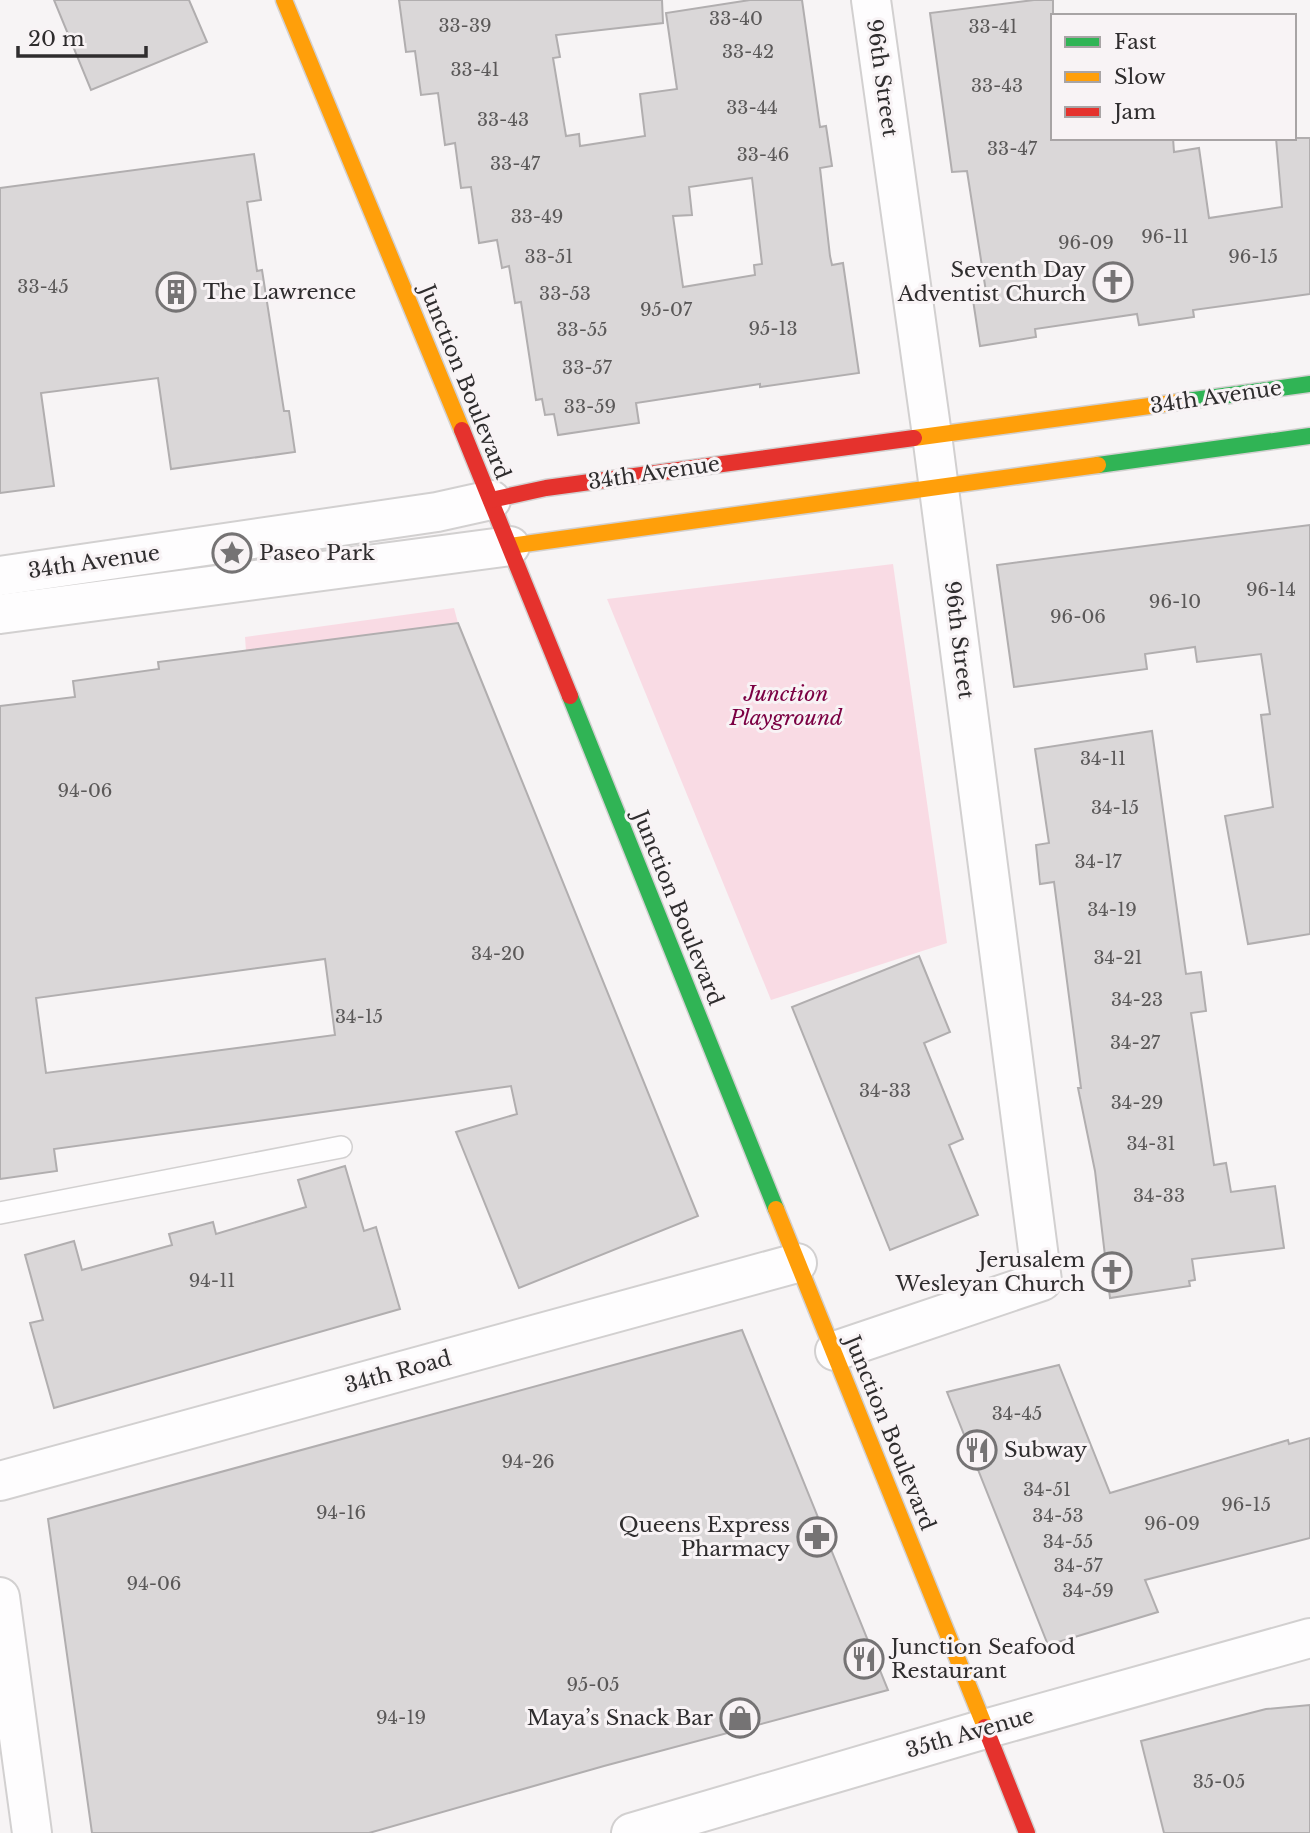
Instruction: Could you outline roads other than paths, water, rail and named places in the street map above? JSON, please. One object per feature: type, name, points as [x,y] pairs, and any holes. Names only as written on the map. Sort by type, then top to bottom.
[{"type":"main road","name":"Junction Boulevard","points":[[284,0],[510,545],[1027,1833]]},
{"type":"main road","name":"34th Avenue","points":[[491,500],[546,488],[1310,384]]},
{"type":"main road","name":"34th Avenue","points":[[510,545],[1310,436]]},
{"type":"street","name":"96th Street","points":[[835,1351],[1042,1281],[939,486],[871,0]]},
{"type":"street","name":"34th Avenue","points":[[0,576],[437,512],[491,500]]},
{"type":"street","name":"34th Avenue","points":[[0,614],[510,545]]},
{"type":"street","name":"34th Road","points":[[0,1481],[797,1263]]},
{"type":"street","points":[[0,1597],[32,1833]]},
{"type":"street","name":"35th Avenue","points":[[631,1833],[985,1729],[1310,1638]]},
{"type":"lane","points":[[0,1213],[341,1147]]},
{"type":"place","name":"Seventh Day Adventist Church","points":[[1113,282]]},
{"type":"place","name":"The Lawrence","points":[[176,292]]},
{"type":"place","name":"Paseo Park","points":[[232,553]]},
{"type":"place","name":"Jerusalem Wesleyan Church","points":[[1112,1272]]},
{"type":"place","name":"Subway","points":[[977,1450]]},
{"type":"place","name":"Queens Express Pharmacy","points":[[817,1537]]},
{"type":"place","name":"Junction Seafood Restaurant","points":[[864,1659]]},
{"type":"place","name":"Maya’s Snack Bar","points":[[740,1718]]},
{"type":"park label","name":"Junction Playground","points":[[786,706]]}]
